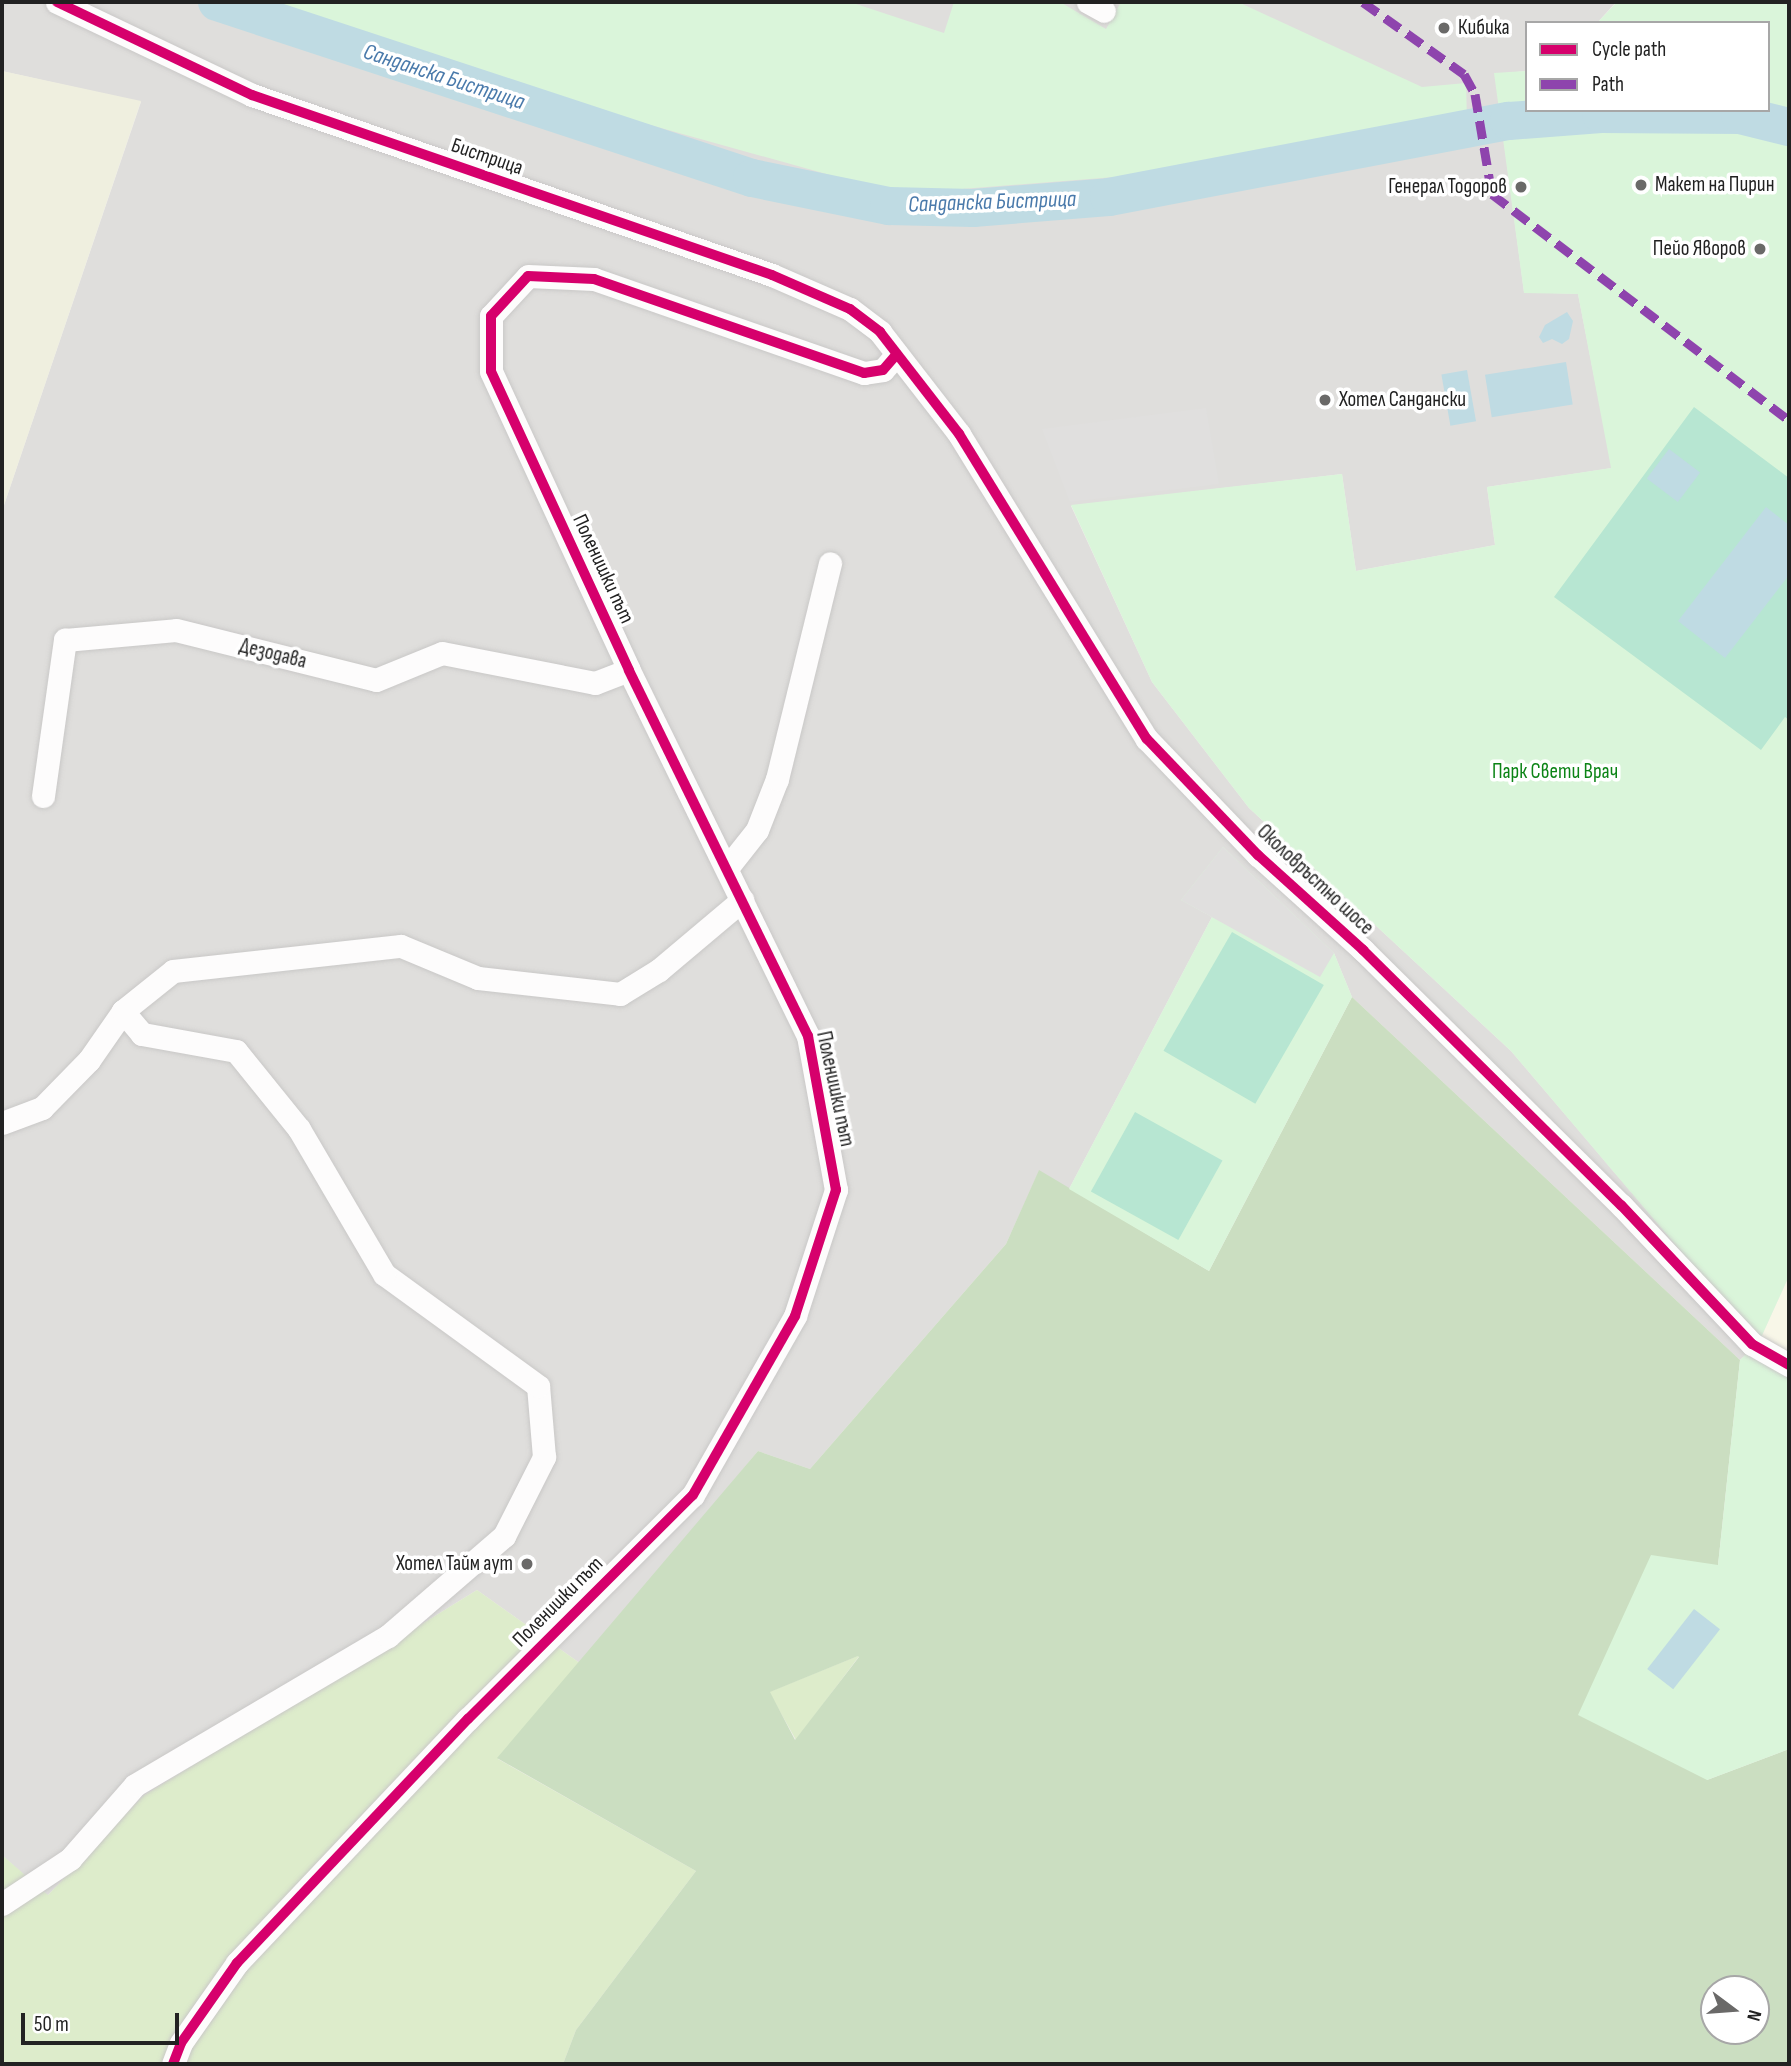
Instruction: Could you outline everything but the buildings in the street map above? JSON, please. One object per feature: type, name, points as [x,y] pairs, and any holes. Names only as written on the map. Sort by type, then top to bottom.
[{"type":"street","name":"Бистрица","points":[[57,2],[252,96],[772,275],[850,309],[880,332],[897,354]]},
{"type":"street","name":"Поленишки път","points":[[173,2064],[181,2043],[237,1963],[468,1719],[693,1495],[795,1316],[836,1190],[808,1036],[629,670],[491,371],[491,316],[528,276],[594,279],[864,373],[883,370],[897,354]]},
{"type":"street","name":"Околовръстно шосе","points":[[897,354],[959,434],[1147,739],[1258,855],[1363,950],[1621,1205],[1752,1344],[1789,1365]]},
{"type":"street","points":[[727,868],[757,830],[777,779],[830,563]]},
{"type":"street","name":"Дезодава","points":[[43,796],[65,640],[176,630],[376,680],[442,653],[595,682],[629,670]]},
{"type":"street","points":[[2,1124],[42,1108],[89,1060],[123,1011],[173,971],[401,946],[478,978],[620,993],[659,970],[742,900]]},
{"type":"street","points":[[2,1904],[70,1859],[135,1785],[387,1636],[504,1536],[544,1457],[538,1386],[384,1275],[299,1129],[236,1051],[142,1034],[123,1011]]},
{"type":"shaded area","points":[[2,2],[1616,2],[1599,21],[1525,21],[1525,71],[1495,74],[1524,292],[1578,294],[1612,468],[1487,487],[1495,545],[1356,571],[1342,474],[1071,506],[1152,682],[1249,808],[1511,1051],[1759,1342],[1740,1360],[1352,997],[1334,953],[1182,900],[1212,917],[1069,1189],[1039,1171],[1006,1244],[810,1469],[758,1451],[581,1664],[477,1590],[143,1796],[47,1896],[2,1855],[2,511],[141,102],[2,71]]},
{"type":"shaded area","points":[[1206,408],[1219,484],[1070,502],[1042,429]]},
{"type":"shaded area","points":[[1223,847],[1334,953],[1320,977],[1181,900]]},
{"type":"shaded area","points":[[1789,1276],[1789,1356],[1759,1342]]},
{"type":"green space","points":[[253,2],[850,2],[944,33],[954,2],[1060,2],[1106,29],[1121,2],[1238,2],[1422,87],[1466,83],[1467,120],[1230,168],[898,194],[417,60]]},
{"type":"green space","name":"Парк Свети Врач","points":[[1617,2],[1789,2],[1789,1276],[1759,1342],[1789,1353],[1789,1749],[1707,1780],[1578,1715],[1651,1555],[1718,1565],[1740,1360],[1758,1342],[1511,1051],[1249,808],[1152,682],[1071,505],[1342,474],[1356,571],[1495,545],[1487,487],[1611,468],[1578,294],[1524,293],[1494,73],[1525,71],[1525,112],[1770,112],[1770,21],[1599,21]]},
{"type":"green space","points":[[2,71],[141,101],[2,511]]},
{"type":"green space","points":[[1694,407],[1789,478],[1789,720],[1785,717],[1761,750],[1554,597]]},
{"type":"green space","points":[[1223,847],[1334,953],[1352,997],[1209,1271],[1069,1189],[1212,917],[1181,900]]},
{"type":"green space","points":[[1232,932],[1324,985],[1255,1104],[1164,1051]]},
{"type":"green space","points":[[1352,997],[1740,1360],[1718,1565],[1707,1780],[1789,1749],[1789,2064],[563,2064],[576,2030],[696,1871],[497,1758],[758,1451],[810,1469],[1006,1244],[1039,1170],[1209,1271]],"holes":[[[859,1657],[795,1740],[770,1692]]]},
{"type":"green space","points":[[1135,1112],[1222,1160],[1178,1240],[1091,1192]]},
{"type":"green space","points":[[477,1590],[581,1664],[498,1759],[696,1871],[576,2030],[563,2064],[2,2064],[2,1855],[48,1895],[143,1796]]},
{"type":"green space","points":[[860,1655],[796,1740],[769,1692]]},
{"type":"water","points":[[1567,312],[1573,321],[1569,339],[1562,344],[1552,339],[1543,343],[1539,337],[1545,325]]},
{"type":"water","points":[[1566,362],[1573,404],[1492,417],[1485,375]]},
{"type":"water","points":[[1467,370],[1476,421],[1450,426],[1441,375]]},
{"type":"water","points":[[1669,449],[1700,472],[1678,502],[1647,479]]},
{"type":"water","points":[[1766,507],[1789,525],[1789,575],[1725,658],[1678,621]]},
{"type":"water","points":[[1694,1609],[1720,1629],[1673,1689],[1647,1669]]},
{"type":"waterway","name":"Санданска Бистрица","points":[[217,2],[752,178],[889,206],[973,208],[1109,197],[1509,121],[1601,114],[1740,115],[1789,127]]},
{"type":"marked path","points":[[1363,2],[1464,74],[1475,94],[1492,194],[1789,420]]},
{"type":"cycle path","points":[[57,2],[252,95],[772,275],[850,309],[880,332],[959,434],[1147,739],[1258,855],[1363,950],[1621,1205],[1752,1344],[1789,1365]]},
{"type":"cycle path","points":[[173,2064],[181,2043],[237,1963],[468,1719],[693,1495],[795,1316],[836,1190],[808,1036],[629,670],[491,371],[491,316],[528,276],[594,279],[864,373],[883,370],[897,354]]},
{"type":"place","name":"Кибика","points":[[1444,28]]},
{"type":"place","name":"Макет на Пирин","points":[[1641,185]]},
{"type":"place","name":"Генерал Тодоров","points":[[1521,187]]},
{"type":"place","name":"Пейо Яворов","points":[[1760,249]]},
{"type":"place","name":"Хотел Сандански","points":[[1325,400]]},
{"type":"place","name":"Хотел Тайм аут","points":[[527,1564]]}]
